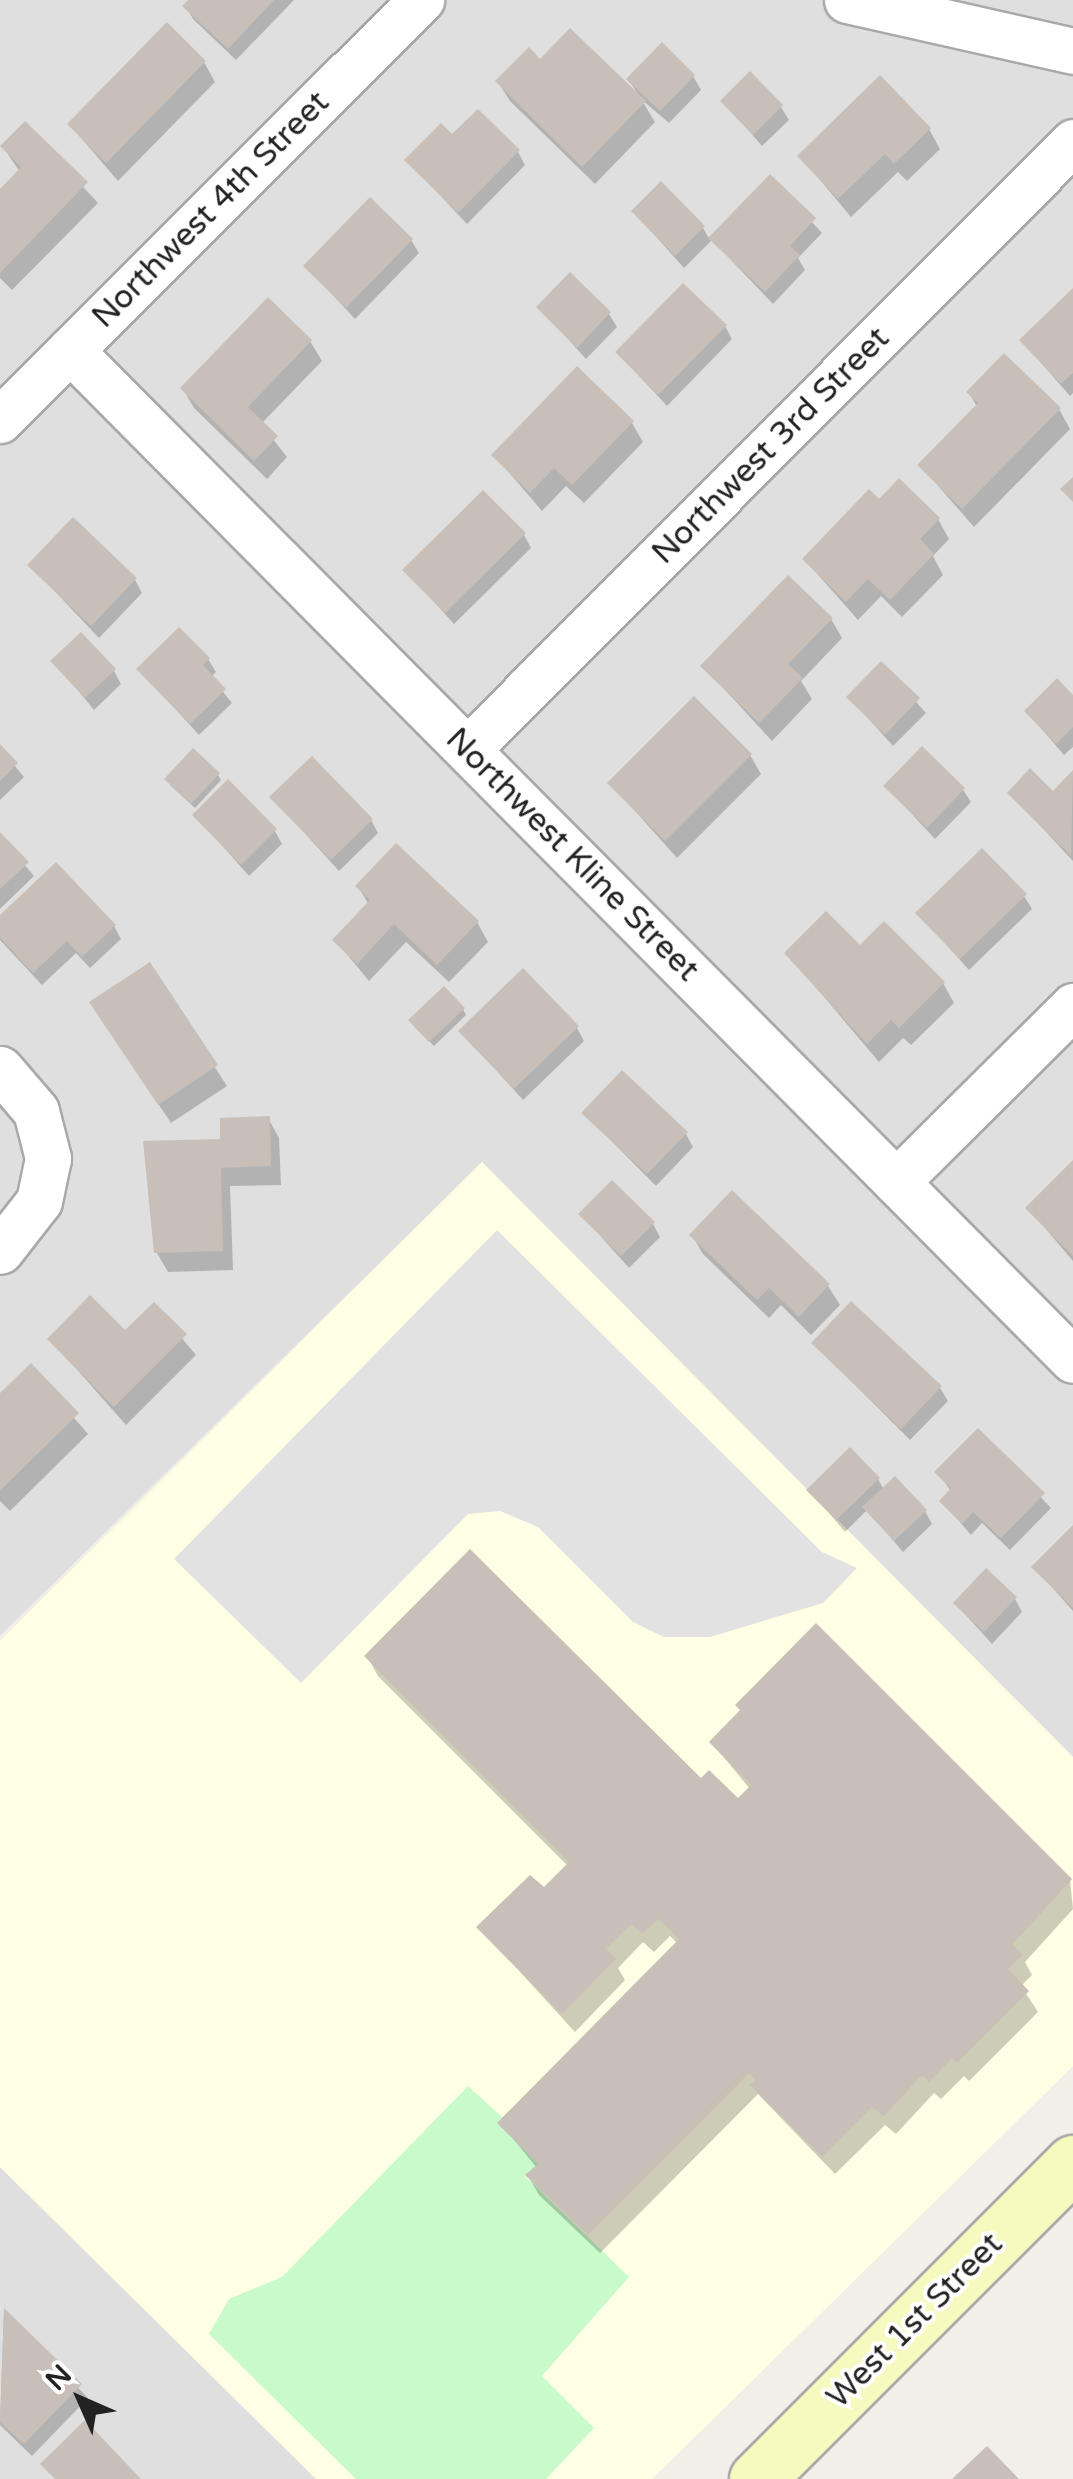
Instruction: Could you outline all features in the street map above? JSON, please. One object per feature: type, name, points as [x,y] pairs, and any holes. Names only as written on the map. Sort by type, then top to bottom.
[{"type":"main road","name":"West 1st Street","points":[[757,2479],[1073,2163]]},
{"type":"street","name":"Northwest 4th Street","points":[[0,420],[422,0]]},
{"type":"street","points":[[847,0],[1073,50]]},
{"type":"street","name":"Northwest 3rd Street","points":[[468,750],[1073,142]]},
{"type":"street","name":"Northwest Kline Street","points":[[70,350],[1073,1360]]},
{"type":"street","points":[[896,1182],[1073,1006]]},
{"type":"street","points":[[0,1069],[36,1111],[48,1158],[39,1201],[0,1251]]},
{"type":"shaded area","points":[[0,0],[1073,0],[1073,1757],[482,1162],[0,1636]]},
{"type":"shaded area","points":[[482,1162],[1073,1757],[1073,2066],[652,2479],[316,2479],[0,2167],[0,1641]]},
{"type":"shaded area","points":[[497,1230],[822,1552],[857,1568],[823,1603],[710,1637],[664,1637],[633,1622],[538,1527],[500,1511],[468,1514],[301,1683],[174,1559]]},
{"type":"shaded area","points":[[0,2167],[316,2479],[0,2479]]},
{"type":"green space","points":[[468,2086],[503,2118],[538,2164],[525,2176],[629,2277],[542,2376],[594,2428],[546,2479],[356,2479],[209,2334],[229,2299],[282,2277]]},
{"type":"building","points":[[188,0],[274,0],[228,49],[182,6]]},
{"type":"building","points":[[167,22],[206,61],[106,163],[67,124]]},
{"type":"building","points":[[570,28],[646,101],[582,167],[495,81],[529,47],[540,59]]},
{"type":"building","points":[[662,42],[695,75],[660,111],[626,79]]},
{"type":"building","points":[[750,71],[783,105],[753,135],[720,101]]},
{"type":"building","points":[[880,75],[931,128],[894,164],[885,154],[838,199],[797,156]]},
{"type":"building","points":[[478,109],[520,150],[458,213],[404,160],[441,123],[452,134]]},
{"type":"building","points":[[25,121],[88,182],[0,273],[0,189],[21,167],[0,146]]},
{"type":"building","points":[[770,174],[816,218],[790,246],[800,255],[765,292],[708,238]]},
{"type":"building","points":[[661,181],[705,226],[675,256],[631,211]]},
{"type":"building","points":[[370,197],[413,239],[346,308],[303,266]]},
{"type":"building","points":[[570,272],[611,312],[577,348],[536,307]]},
{"type":"building","points":[[683,283],[727,325],[658,395],[615,352]]},
{"type":"building","points":[[1073,288],[1073,373],[1061,384],[1019,340]]},
{"type":"building","points":[[268,297],[312,340],[248,407],[278,436],[254,461],[180,388]]},
{"type":"building","points":[[1004,353],[1061,408],[962,509],[917,465],[978,403],[966,392]]},
{"type":"building","points":[[577,366],[634,421],[572,485],[554,468],[530,493],[491,455]]},
{"type":"building","points":[[1073,477],[1073,502],[1060,489]]},
{"type":"building","points":[[899,478],[940,518],[920,539],[934,554],[890,600],[868,579],[846,602],[802,559],[869,489],[879,499]]},
{"type":"building","points":[[483,490],[526,533],[445,613],[402,570]]},
{"type":"building","points":[[73,517],[137,578],[91,626],[27,565]]},
{"type":"building","points":[[788,575],[833,618],[788,664],[803,678],[759,723],[700,666]]},
{"type":"building","points":[[179,627],[210,658],[203,665],[226,689],[190,724],[136,669]]},
{"type":"building","points":[[81,632],[116,669],[85,698],[50,661]]},
{"type":"building","points":[[881,661],[920,698],[885,735],[846,697]]},
{"type":"building","points":[[1057,678],[1073,695],[1073,727],[1056,744],[1024,711]]},
{"type":"building","points":[[694,696],[752,754],[665,841],[607,783]]},
{"type":"building","points":[[0,744],[18,763],[0,781]]},
{"type":"building","points":[[922,746],[965,788],[927,828],[883,786]]},
{"type":"building","points":[[193,748],[220,773],[191,804],[164,779]]},
{"type":"building","points":[[312,756],[373,819],[331,860],[269,797]]},
{"type":"building","points":[[1030,768],[1053,791],[1073,770],[1071,856],[1007,793]]},
{"type":"building","points":[[228,779],[277,829],[241,865],[192,815]]},
{"type":"building","points":[[0,832],[29,862],[0,889]]},
{"type":"building","points":[[396,843],[479,921],[437,965],[394,924],[357,964],[332,940],[370,900],[355,886]]},
{"type":"building","points":[[982,848],[1027,894],[960,959],[915,913]]},
{"type":"building","points":[[56,862],[116,925],[82,957],[67,941],[33,973],[0,938],[0,915]]},
{"type":"building","points":[[826,911],[860,945],[884,921],[945,982],[899,1028],[891,1020],[867,1044],[784,953]]},
{"type":"building","points":[[150,962],[218,1065],[158,1105],[89,1002]]},
{"type":"building","points":[[523,968],[579,1026],[514,1089],[458,1031]]},
{"type":"building","points":[[444,986],[465,1008],[429,1042],[408,1020]]},
{"type":"building","points":[[622,1070],[688,1132],[647,1174],[581,1113]]},
{"type":"building","points":[[270,1116],[271,1166],[221,1168],[223,1251],[154,1253],[143,1141],[220,1139],[220,1118]]},
{"type":"building","points":[[1073,1160],[1073,1256],[1025,1208]]},
{"type":"building","points":[[612,1180],[655,1222],[621,1256],[578,1214]]},
{"type":"building","points":[[732,1190],[830,1284],[799,1317],[769,1288],[757,1300],[689,1235]]},
{"type":"building","points":[[90,1295],[125,1330],[154,1302],[187,1334],[114,1407],[47,1339]]},
{"type":"building","points":[[851,1301],[942,1386],[901,1429],[811,1343]]},
{"type":"building","points":[[31,1363],[79,1413],[0,1491],[0,1393]]},
{"type":"building","points":[[978,1428],[1045,1493],[1001,1538],[973,1512],[962,1524],[939,1501],[951,1488],[934,1472]]},
{"type":"building","points":[[850,1447],[880,1478],[836,1520],[806,1490]]},
{"type":"building","points":[[895,1476],[927,1510],[894,1541],[862,1507]]},
{"type":"building","points":[[1073,1525],[1073,1608],[1031,1567]]},
{"type":"building","points":[[470,1549],[701,1778],[709,1770],[738,1798],[751,1785],[709,1742],[740,1710],[735,1705],[816,1623],[1072,1879],[1012,1945],[1023,1954],[1008,1969],[1029,1991],[957,2063],[952,2058],[929,2082],[922,2075],[884,2116],[872,2107],[822,2157],[750,2085],[756,2079],[749,2073],[588,2235],[525,2175],[538,2164],[497,2123],[679,1939],[658,1919],[642,1934],[631,1924],[606,1949],[616,1959],[562,2014],[476,1927],[530,1875],[544,1887],[569,1862],[364,1656]]},
{"type":"building","points":[[986,1568],[1017,1597],[984,1632],[953,1603]]},
{"type":"building","points":[[4,2308],[82,2384],[24,2444],[0,2422]]},
{"type":"building","points":[[85,2420],[141,2479],[55,2479],[40,2464]]},
{"type":"building","points":[[987,2446],[1019,2479],[952,2479]]}]
